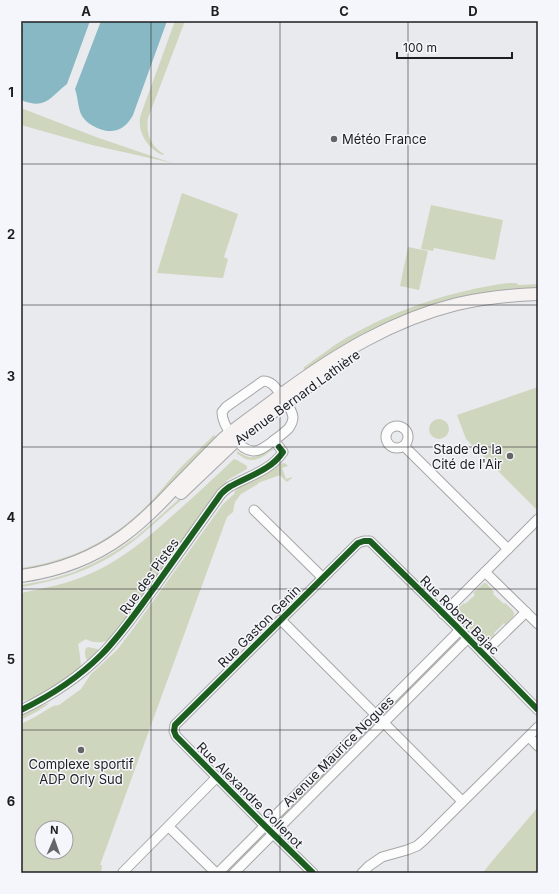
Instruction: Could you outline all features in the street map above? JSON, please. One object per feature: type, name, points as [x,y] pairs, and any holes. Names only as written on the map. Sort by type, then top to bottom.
[{"type":"main road","name":"Avenue Bernard Lathière","points":[[284,399],[300,381],[371,336],[408,320],[444,307],[471,301],[507,296],[538,294]]},
{"type":"main road","name":"Avenue Bernard Lathière","points":[[21,576],[51,570],[82,560],[122,537],[139,524],[233,436],[284,399],[361,350],[388,335],[408,326],[449,312],[480,305],[538,299]]},
{"type":"main road","name":"Avenue Bernard Lathière","points":[[21,582],[41,579],[83,566],[120,545],[144,527],[160,512],[233,436]]},
{"type":"street","points":[[263,381],[270,382],[284,399],[292,411],[293,421],[288,429],[259,451],[246,449],[233,436],[225,424],[222,416],[223,410],[226,407],[263,381]]},
{"type":"street","name":"Rue des Pistes","points":[[21,710],[59,689],[101,655],[125,628],[221,494],[232,486],[271,465],[280,456],[283,452],[274,440]]},
{"type":"street","points":[[404,446],[508,549]]},
{"type":"street","points":[[254,510],[323,578]]},
{"type":"street","points":[[444,614],[538,519]]},
{"type":"street","name":"Rue Gaston Genin","points":[[174,731],[175,725],[358,543],[364,541]]},
{"type":"street","name":"Rue Robert Bajac","points":[[364,541],[370,541],[538,710]]},
{"type":"street","points":[[485,572],[538,624]]},
{"type":"street","points":[[483,654],[526,612]]},
{"type":"street","points":[[282,620],[462,801]]},
{"type":"street","name":"Avenue Maurice Nogues","points":[[217,873],[460,630]]},
{"type":"street","name":"Avenue Maurice Nogues","points":[[234,873],[468,638]]},
{"type":"street","points":[[362,873],[382,857],[417,846],[538,727]]},
{"type":"street","name":"Rue Alexandre Collenot","points":[[174,731],[176,736],[216,778],[313,873]]},
{"type":"street","points":[[529,737],[538,746]]},
{"type":"street","points":[[123,872],[216,778]]},
{"type":"street","points":[[169,827],[217,873]]},
{"type":"green space","points":[[175,21],[185,21],[148,118],[148,134],[150,139],[155,147],[164,154],[163,155],[152,148],[144,138],[140,126],[140,120]]},
{"type":"green space","points":[[21,108],[96,137],[172,163],[92,145],[21,125]]},
{"type":"green space","points":[[182,193],[238,214],[224,257],[228,259],[223,278],[157,273]]},
{"type":"green space","points":[[431,205],[503,220],[495,260],[434,248],[433,251],[421,249]]},
{"type":"green space","points":[[408,247],[428,251],[419,290],[400,286]]},
{"type":"green space","points":[[516,283],[519,285],[538,284],[538,291],[461,301],[289,382],[305,370],[303,368],[335,345],[385,318],[445,296],[486,286]]},
{"type":"green space","name":"Stade de la Cité de l'Air","points":[[538,387],[538,506],[536,509],[466,439],[457,415]]},
{"type":"green space","points":[[439,419],[446,422],[449,429],[446,436],[439,439],[432,436],[429,429],[432,422]]},
{"type":"green space","points":[[214,435],[218,439],[146,514],[92,552],[21,574],[21,568],[70,556],[100,542],[114,533],[145,507],[181,467]]},
{"type":"green space","points":[[270,448],[274,449],[254,460],[246,459],[237,454],[237,451],[245,456],[253,457]]},
{"type":"green space","points":[[229,452],[230,455],[200,484],[130,544],[112,556],[102,562],[66,577],[21,587],[21,585],[48,580],[74,572],[114,552],[149,526]]},
{"type":"green space","points":[[234,459],[247,466],[247,469],[226,481],[228,484],[126,621],[109,641],[94,642],[86,639],[78,644],[81,668],[37,698],[23,701],[21,700],[21,593],[76,579],[94,572],[116,560],[155,531]]},
{"type":"green space","name":"Complexe sportif ADP Orly Sud","points":[[284,463],[288,466],[282,468],[286,479],[292,477],[287,482],[280,475],[258,483],[241,494],[235,502],[233,512],[227,517],[100,865],[102,865],[101,873],[21,873],[21,724],[53,706],[59,705],[81,689],[91,674],[117,650],[223,504],[238,489],[237,487],[278,464]]},
{"type":"green space","points":[[484,583],[486,583],[494,592],[493,594],[504,604],[505,603],[514,614],[505,625],[504,623],[494,633],[495,634],[486,644],[482,643],[466,624],[464,625],[454,615],[455,611],[475,595],[473,593]]},
{"type":"green space","points":[[457,638],[460,638],[460,640],[387,714],[384,711]]},
{"type":"green space","points":[[88,647],[100,651],[88,662],[86,659],[85,649]]},
{"type":"green space","points":[[50,703],[21,720],[21,714],[36,707]]},
{"type":"green space","points":[[371,724],[374,726],[276,825],[273,823]]},
{"type":"green space","points":[[538,807],[538,873],[483,873],[488,866]]},
{"type":"green space","points":[[260,836],[263,839],[231,872],[228,873],[226,871]]},
{"type":"water","points":[[24,21],[90,21],[67,84],[51,98],[42,103],[29,103],[21,100],[21,29]]},
{"type":"water","points":[[101,21],[167,21],[133,115],[122,128],[113,131],[97,128],[85,120],[81,113],[75,89]]},
{"type":"cycle path","points":[[21,710],[63,686],[101,655],[135,614],[221,494],[230,487],[272,464],[283,452],[279,447]]},
{"type":"cycle path","points":[[313,873],[176,736],[174,731],[175,725],[358,543],[370,541],[538,710]]},
{"type":"place","name":"Météo France","points":[[334,139]]},
{"type":"place","name":"Stade de la Cité de l'Air","points":[[510,456]]},
{"type":"place","name":"Complexe sportif ADP Orly Sud","points":[[81,750]]}]
